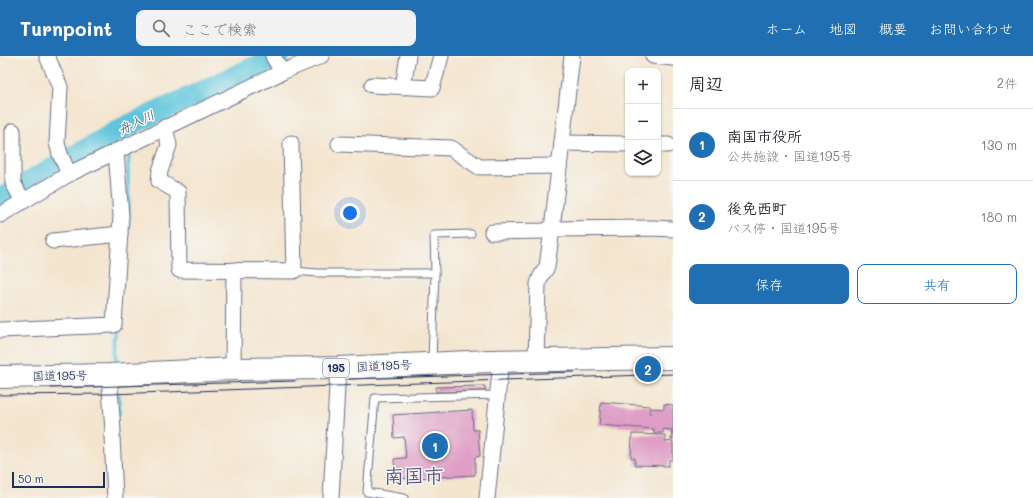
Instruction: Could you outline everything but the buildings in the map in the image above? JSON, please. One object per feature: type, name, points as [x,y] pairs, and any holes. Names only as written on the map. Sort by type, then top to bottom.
[{"type":"highway","name":"国道195号","points":[[0,377],[109,375],[233,369],[338,368],[432,363],[536,361],[673,354]]},
{"type":"street","points":[[47,56],[60,87],[57,143],[69,174]]},
{"type":"street","points":[[273,56],[282,72]]},
{"type":"street","points":[[0,215],[69,174],[282,72],[321,56]]},
{"type":"street","points":[[403,87],[408,56]]},
{"type":"street","points":[[372,85],[432,88],[441,56]]},
{"type":"street","points":[[536,361],[538,284],[547,267],[572,56]]},
{"type":"street","points":[[653,56],[673,58]]},
{"type":"street","points":[[165,127],[169,145],[160,171],[159,181],[178,192],[179,270],[294,271],[291,143]]},
{"type":"street","points":[[13,131],[13,184],[23,201]]},
{"type":"street","points":[[562,142],[625,144]]},
{"type":"street","points":[[339,144],[451,148],[479,167],[559,166]]},
{"type":"street","points":[[0,330],[114,325],[121,216],[116,151]]},
{"type":"street","points":[[492,232],[543,231],[552,229],[673,229]]},
{"type":"street","points":[[53,241],[120,234]]},
{"type":"street","points":[[233,369],[234,270]]},
{"type":"street","points":[[487,498],[501,361]]},
{"type":"street","points":[[331,498],[338,368]]},
{"type":"street","points":[[109,375],[113,431],[115,498]]},
{"type":"lane","points":[[432,363],[435,272],[434,235],[471,234]]},
{"type":"lane","points":[[294,271],[318,273],[435,272]]},
{"type":"lane","points":[[404,498],[367,492],[375,398],[498,395]]},
{"type":"waterway","name":"舟入川","points":[[0,199],[123,128],[279,56]]},
{"type":"waterway","points":[[123,128],[126,143]]},
{"type":"waterway","points":[[127,234],[129,214],[128,151]]},
{"type":"waterway","points":[[117,363],[120,326]]},
{"type":"waterway","points":[[119,395],[119,414]]},
{"type":"tram line","points":[[349,379],[575,372]]},
{"type":"tram line","points":[[0,395],[110,394],[673,374]]},
{"type":"tram line","points":[[51,388],[295,381]]},
{"type":"place","name":"後免西町","points":[[648,369]]},
{"type":"place","name":"南国市役所","points":[[435,446]]},
{"type":"district","name":"南国市","points":[[414,476]]}]
